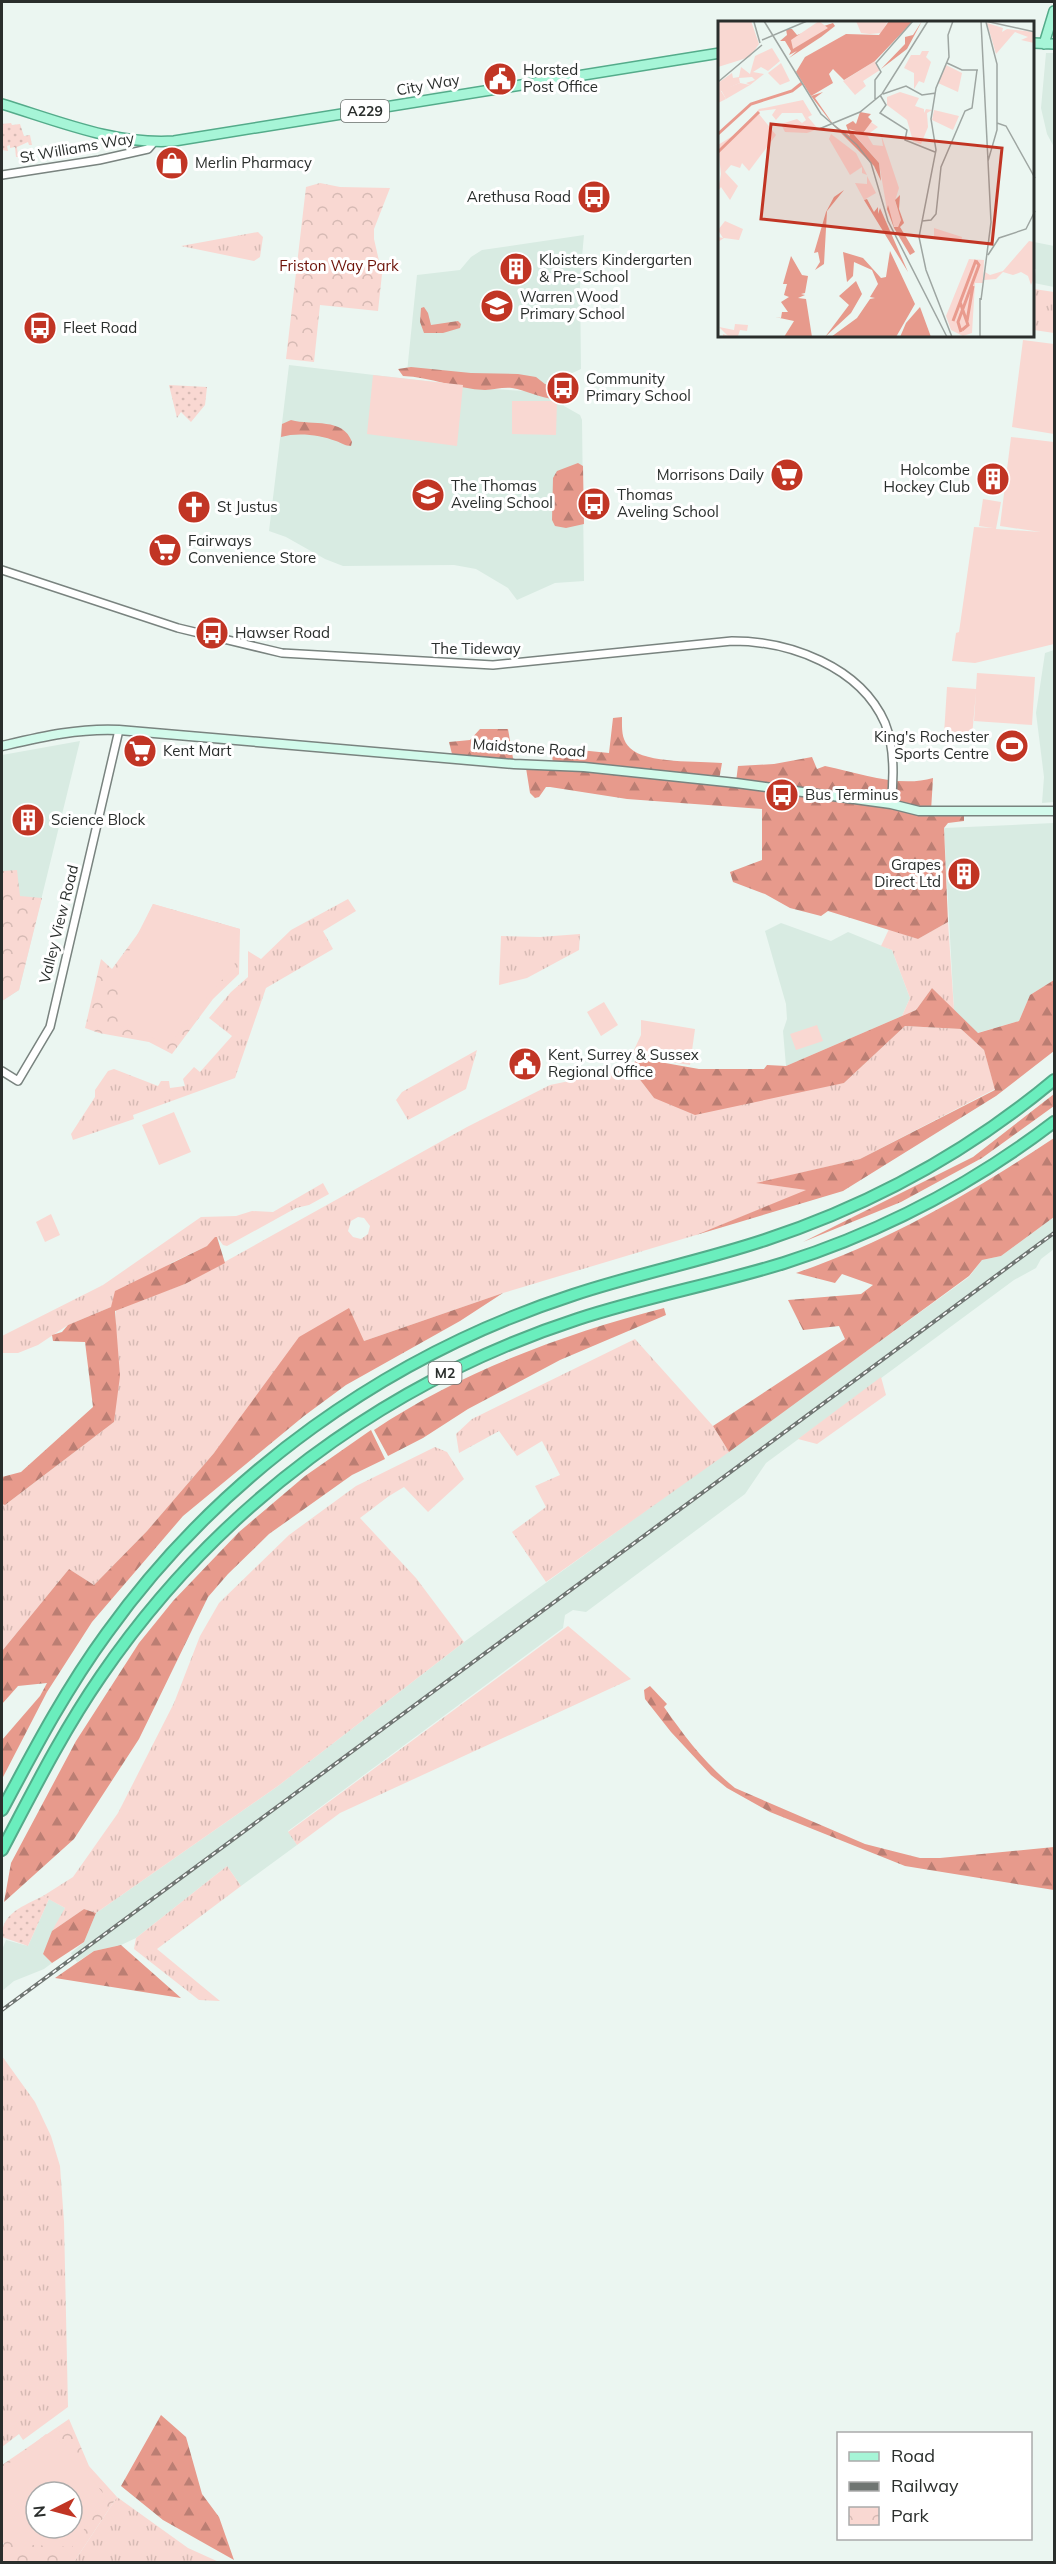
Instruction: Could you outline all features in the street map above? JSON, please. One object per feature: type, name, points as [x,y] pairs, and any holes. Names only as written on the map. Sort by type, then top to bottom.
[{"type":"highway","name":"M2","points":[[2,1810],[81,1670],[156,1570],[219,1505],[272,1458],[316,1424],[408,1366],[502,1321],[602,1286],[761,1241],[855,1206],[961,1148],[1054,1080]]},
{"type":"highway","name":"M2","points":[[2,1850],[76,1715],[112,1660],[149,1611],[187,1568],[245,1510],[326,1445],[433,1379],[522,1339],[592,1314],[785,1263],[829,1248],[885,1224],[971,1179],[1054,1122]]},
{"type":"main road","points":[[1054,13],[1039,44],[1054,44]]},
{"type":"main road","points":[[1035,38],[1048,26]]},
{"type":"main road","name":"City Way","points":[[2,104],[95,132],[131,140],[154,142],[208,137],[718,52]]},
{"type":"main road","name":"Maidstone Road","points":[[2,746],[83,730],[119,730],[514,764],[595,768],[719,781],[891,804],[919,811],[1054,811]]},
{"type":"street","name":"St Williams Way","points":[[2,176],[76,162],[96,161],[147,149],[154,142]]},
{"type":"street","name":"The Tideway","points":[[2,570],[178,628],[282,653],[487,666],[732,641],[769,644],[795,650],[829,665],[851,680],[873,701],[885,724],[890,741],[893,783],[891,804]]},
{"type":"street","name":"Valley View Road","points":[[2,1071],[18,1081],[50,1027],[119,730]]},
{"type":"shaded area","points":[[1046,53],[1054,53],[1054,147],[1047,134],[1041,108]]},
{"type":"shaded area","name":"Warren Wood Primary School","points":[[584,235],[580,279],[581,369],[566,376],[561,387],[407,372],[417,275],[460,270],[471,257],[482,250]]},
{"type":"shaded area","points":[[1035,242],[1054,246],[1054,287],[1035,283]]},
{"type":"shaded area","name":"The Thomas Aveling School","points":[[289,365],[493,389],[560,393],[564,406],[580,415],[582,420],[584,581],[555,583],[517,600],[508,588],[476,569],[454,565],[343,566],[325,559],[286,537],[269,531]]},
{"type":"shaded area","points":[[1054,650],[1054,802],[1042,803],[1044,777],[1036,713],[1045,653]]},
{"type":"shaded area","points":[[80,741],[19,990],[2,1001],[2,755]]},
{"type":"shaded area","points":[[1054,823],[1054,980],[1030,995],[1019,1021],[977,1033],[954,1010],[944,828]]},
{"type":"shaded area","points":[[781,923],[831,941],[848,932],[892,950],[910,998],[902,1016],[786,1066],[783,1031],[787,1019],[786,1004],[765,931]]},
{"type":"shaded area","points":[[1054,1217],[1054,1249],[1041,1259],[1036,1268],[1014,1280],[766,1463],[745,1494],[586,1612],[573,1610],[565,1615],[563,1628],[288,1831],[297,1845],[241,1886],[227,1866],[136,1938],[121,1945],[94,1951],[77,1962],[71,1953],[84,1942],[96,1913],[278,1786],[464,1642],[969,1277],[982,1260],[1001,1256]]},
{"type":"shaded area","points":[[49,1899],[65,1908],[43,1954],[52,1963],[44,1969],[14,1981],[2,1991],[2,1950],[6,1940],[28,1946]]},
{"type":"green space","points":[[11,123],[12,125],[20,124],[24,136],[30,135],[32,145],[28,142],[17,147],[18,157],[16,157],[15,147],[10,148],[10,145],[7,146],[8,151],[2,150],[2,124]]},
{"type":"green space","name":"Friston Way Park","points":[[320,183],[340,187],[390,188],[374,229],[382,274],[378,311],[320,305],[314,362],[286,359],[306,187]]},
{"type":"green space","points":[[258,232],[263,237],[260,257],[254,261],[181,246]]},
{"type":"green space","points":[[1035,289],[1054,292],[1054,333],[1035,330]]},
{"type":"green space","points":[[424,307],[431,325],[458,321],[461,324],[460,328],[443,333],[424,333],[420,322],[421,308]]},
{"type":"green space","points":[[1023,340],[1054,344],[1054,434],[1012,427]]},
{"type":"green space","points":[[411,367],[536,377],[545,384],[558,389],[562,398],[543,397],[512,388],[485,390],[464,388],[423,378],[403,376],[398,369]]},
{"type":"green space","points":[[373,375],[463,385],[457,446],[367,434]]},
{"type":"green space","points":[[169,385],[207,387],[205,405],[191,422],[181,412],[177,418]]},
{"type":"green space","points":[[512,401],[557,401],[556,435],[512,434]]},
{"type":"green space","points":[[291,420],[326,424],[342,429],[348,434],[352,442],[351,446],[330,439],[302,434],[281,437],[282,424]]},
{"type":"green space","points":[[1011,437],[1054,442],[1054,644],[975,663],[952,661],[956,633],[959,632],[974,527],[993,528],[979,526],[983,499],[1001,502],[996,529],[1041,532],[1000,526]]},
{"type":"green space","points":[[578,463],[583,466],[584,524],[566,528],[555,526],[552,520],[553,478],[557,471]]},
{"type":"green space","points":[[977,673],[1035,677],[1032,725],[974,721],[976,692],[972,736],[944,734],[947,687],[976,689]]},
{"type":"green space","points":[[622,717],[623,734],[630,748],[648,757],[660,759],[722,763],[719,780],[736,782],[738,766],[774,764],[812,757],[817,769],[825,766],[893,780],[920,781],[933,778],[931,811],[964,812],[964,821],[948,823],[944,828],[948,922],[918,939],[828,911],[821,916],[790,908],[765,894],[733,882],[730,872],[762,860],[762,809],[627,799],[550,787],[546,787],[539,797],[535,798],[530,793],[526,768],[553,765],[552,754],[560,748],[609,753],[613,718]]},
{"type":"green space","points":[[480,729],[508,729],[514,764],[453,758],[449,742],[470,740]]},
{"type":"green space","points":[[2,868],[3,871],[17,870],[20,896],[42,898],[19,990],[2,1001]]},
{"type":"green space","points":[[348,899],[356,911],[323,931],[333,949],[266,988],[235,1078],[133,1115],[134,1119],[73,1140],[71,1134],[95,1097],[95,1090],[108,1071],[114,1069],[158,1086],[161,1081],[169,1081],[170,1088],[185,1086],[183,1079],[194,1067],[200,1072],[232,1036],[209,1018],[231,992],[248,977],[248,951],[261,959],[291,930]]},
{"type":"green space","points":[[153,904],[240,929],[239,974],[213,999],[172,1054],[149,1042],[99,1033],[85,1028],[101,959],[112,969],[142,928]]},
{"type":"green space","points":[[153,904],[240,929],[234,968],[169,1044],[118,1025],[120,969]]},
{"type":"green space","points":[[948,922],[954,1010],[932,988],[916,1010],[902,1016],[910,998],[892,950],[881,946],[889,929],[918,939]]},
{"type":"green space","points":[[580,934],[579,950],[527,978],[499,985],[501,936],[540,937]]},
{"type":"green space","points":[[1054,980],[1054,1051],[996,1096],[843,1191],[696,1235],[806,1190],[756,1183],[860,1159],[995,1090],[984,1050],[961,1029],[905,1026],[844,1083],[695,1115],[654,1098],[631,1068],[637,1058],[699,1069],[764,1069],[767,1065],[786,1066],[916,1010],[932,988],[978,1033],[1019,1021],[1030,995]]},
{"type":"green space","points":[[604,1002],[618,1025],[601,1036],[587,1012]]},
{"type":"green space","points":[[641,1020],[695,1029],[690,1065],[637,1057],[633,1052],[641,1035]]},
{"type":"green space","points":[[817,1025],[823,1041],[796,1050],[790,1034]]},
{"type":"green space","points":[[905,1026],[961,1029],[984,1050],[995,1089],[860,1159],[758,1183],[808,1190],[696,1235],[503,1293],[364,1341],[214,1453],[147,1531],[94,1585],[69,1569],[2,1651],[2,1504],[5,1505],[114,1422],[116,1309],[185,1284],[467,1127],[550,1085],[631,1068],[654,1098],[844,1083]],"holes":[[[358,1217],[364,1218],[370,1226],[368,1234],[361,1239],[353,1237],[348,1231],[351,1221]]]},
{"type":"green space","points":[[477,1050],[466,1089],[408,1120],[396,1100],[402,1092]]},
{"type":"green space","points":[[1054,1094],[1054,1106],[982,1158],[901,1202],[803,1242],[973,1157]]},
{"type":"green space","points":[[174,1112],[191,1152],[159,1165],[142,1125]]},
{"type":"green space","points":[[1054,1138],[1054,1217],[1001,1256],[982,1260],[969,1276],[729,1452],[713,1426],[845,1339],[839,1326],[803,1330],[788,1300],[861,1294],[873,1285],[842,1274],[835,1283],[796,1273],[865,1246],[930,1214]]},
{"type":"green space","points":[[323,1183],[329,1194],[309,1205],[296,1208],[227,1246],[223,1245],[217,1237],[207,1246],[171,1263],[111,1307],[68,1325],[38,1345],[18,1353],[2,1353],[2,1336],[103,1285],[201,1217],[236,1216],[252,1211],[273,1212]]},
{"type":"green space","points":[[51,1214],[60,1235],[45,1242],[36,1222]]},
{"type":"green space","points":[[217,1237],[225,1263],[185,1284],[115,1311],[120,1376],[114,1422],[5,1505],[2,1504],[2,1477],[21,1472],[93,1407],[85,1342],[53,1341],[52,1335],[62,1332],[68,1325],[111,1307],[115,1291],[207,1246]]},
{"type":"green space","points":[[503,1293],[460,1321],[346,1385],[304,1416],[183,1516],[92,1622],[47,1692],[2,1779],[2,1740],[40,1696],[47,1683],[18,1686],[2,1704],[2,1651],[69,1569],[94,1585],[147,1531],[214,1453],[299,1337],[349,1308],[364,1341]]},
{"type":"green space","points":[[664,1308],[666,1315],[560,1360],[468,1409],[423,1438],[388,1456],[374,1430],[442,1390],[514,1357],[588,1330]]},
{"type":"green space","points":[[635,1339],[713,1426],[729,1452],[546,1582],[512,1532],[546,1507],[535,1486],[560,1475],[542,1441],[517,1456],[499,1431],[459,1453],[456,1434],[472,1419]]},
{"type":"green space","points":[[881,1377],[886,1395],[817,1444],[798,1439]]},
{"type":"green space","points":[[371,1430],[385,1459],[352,1475],[269,1534],[208,1597],[139,1739],[74,1839],[4,1902],[11,1863],[76,1741],[139,1643],[173,1601],[239,1532],[305,1476]]},
{"type":"green space","points":[[435,1447],[447,1452],[464,1479],[428,1512],[404,1487],[360,1518],[416,1578],[464,1642],[278,1786],[96,1913],[84,1909],[52,1931],[65,1908],[43,1896],[73,1877],[118,1813],[174,1703],[200,1636],[219,1603],[289,1535],[356,1486]]},
{"type":"green space","points":[[568,1626],[631,1679],[340,1813],[297,1845],[288,1832]]},
{"type":"green space","points":[[650,1686],[667,1704],[664,1707],[696,1750],[735,1788],[865,1844],[920,1858],[1054,1847],[1054,1890],[905,1866],[770,1812],[727,1788],[711,1775],[671,1732],[645,1699],[644,1690]]},
{"type":"green space","points":[[227,1866],[241,1886],[157,1949],[220,2001],[199,2000],[134,1949],[136,1938]]},
{"type":"green space","points":[[43,1896],[49,1899],[28,1946],[2,1937],[5,1922],[15,1911]]},
{"type":"green space","points":[[84,1909],[96,1913],[84,1942],[52,1963],[43,1954],[52,1931]]},
{"type":"green space","points":[[121,1945],[181,1998],[55,1978],[94,1951]]},
{"type":"green space","points":[[2,2056],[35,2102],[51,2136],[60,2166],[64,2222],[68,2407],[23,2440],[19,2434],[2,2447]]},
{"type":"green space","points":[[161,2415],[186,2437],[202,2494],[219,2517],[234,2560],[163,2520],[121,2486]]},
{"type":"green space","points":[[69,2419],[89,2466],[117,2497],[74,2562],[2,2562],[2,2545],[4,2544],[2,2541],[2,2465]]},
{"type":"green space","points":[[46,2434],[76,2451],[84,2469],[106,2497],[84,2529],[84,2480],[24,2480],[24,2540],[77,2540],[72,2547],[13,2544],[2,2527],[2,2469]]},
{"type":"green space","points":[[117,2497],[188,2548],[219,2562],[74,2562]]},
{"type":"railway","points":[[2,2010],[1054,1233]]},
{"type":"place","name":"Horsted Post Office","points":[[500,79]]},
{"type":"place","name":"Merlin Pharmacy","points":[[172,163]]},
{"type":"place","name":"Arethusa Road","points":[[594,197]]},
{"type":"place","name":"Kloisters Kindergarten & Pre-School","points":[[516,269]]},
{"type":"place","name":"Warren Wood Primary School","points":[[497,306]]},
{"type":"place","name":"Fleet Road","points":[[40,328]]},
{"type":"place","name":"Community Primary School","points":[[563,388]]},
{"type":"place","name":"Morrisons Daily","points":[[787,475]]},
{"type":"place","name":"Holcombe Hockey Club","points":[[993,479]]},
{"type":"place","name":"The Thomas Aveling School","points":[[428,495]]},
{"type":"place","name":"Thomas Aveling School","points":[[594,504]]},
{"type":"place","name":"St Justus","points":[[194,507]]},
{"type":"place","name":"Fairways Convenience Store","points":[[165,550]]},
{"type":"place","name":"Hawser Road","points":[[212,633]]},
{"type":"place","name":"King's Rochester Sports Centre","points":[[1012,746]]},
{"type":"place","name":"Kent Mart","points":[[140,751]]},
{"type":"place","name":"Bus Terminus","points":[[782,795]]},
{"type":"place","name":"Science Block","points":[[28,820]]},
{"type":"place","name":"Grapes Direct Ltd","points":[[964,874]]},
{"type":"place","name":"Kent, Surrey & Sussex Regional Office","points":[[525,1064]]}]
